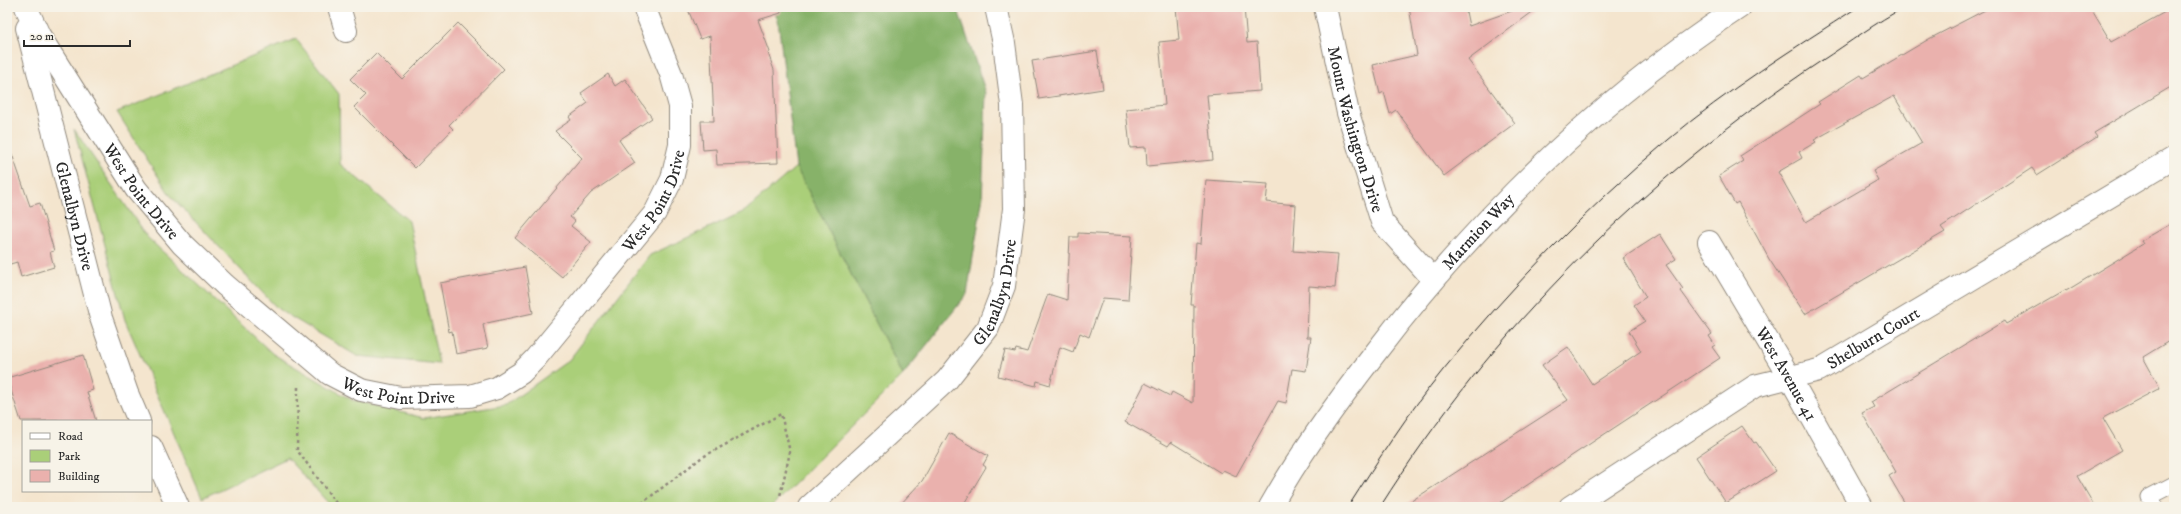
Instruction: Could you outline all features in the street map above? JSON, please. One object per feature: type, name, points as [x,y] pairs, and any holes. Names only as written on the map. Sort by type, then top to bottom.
[{"type":"street","name":"Glenalbyn Drive","points":[[22,7],[101,318],[127,393],[139,420]]},
{"type":"street","name":"West Point Drive","points":[[26,7],[39,35],[136,189],[182,244],[225,285],[330,374],[361,390],[401,398],[470,396],[496,388],[521,373],[535,359],[655,213],[672,179],[680,145],[680,106],[672,74],[644,7]]},
{"type":"street","points":[[339,7],[346,31]]},
{"type":"street","name":"Glenalbyn Drive","points":[[809,507],[947,380],[988,328],[1004,286],[1014,209],[1012,105],[1004,43],[996,7]]},
{"type":"street","name":"Mount Washington Drive","points":[[1326,7],[1348,113],[1382,222],[1433,279]]},
{"type":"street","name":"Marmion Way","points":[[1270,507],[1322,422],[1433,279],[1478,227],[1545,160],[1642,78],[1740,7]]},
{"type":"street","name":"Shelburn Court","points":[[1570,507],[1755,386],[1819,370],[2174,158]]},
{"type":"street","name":"West Avenue 41","points":[[1709,242],[1790,378],[1862,507]]},
{"type":"street","points":[[152,449],[178,507]]},
{"type":"lane","points":[[2156,507],[2149,497],[2174,484]]},
{"type":"path","points":[[299,348],[297,450],[339,507]]},
{"type":"path","points":[[637,507],[701,458],[781,414],[790,452],[779,500]]},
{"type":"green space","points":[[772,7],[957,7],[986,93],[982,202],[967,294],[903,375],[796,167],[778,20]]},
{"type":"green space","points":[[296,39],[339,94],[340,164],[409,221],[439,364],[357,356],[278,309],[170,195],[117,112]]},
{"type":"green space","points":[[74,129],[147,237],[273,354],[352,400],[424,418],[506,405],[569,360],[650,255],[745,211],[796,167],[903,375],[771,507],[332,507],[287,458],[202,498],[125,320]]},
{"type":"building","points":[[687,7],[780,7],[781,13],[758,20],[770,52],[768,53],[774,70],[778,163],[717,165],[716,149],[703,150],[701,121],[714,121],[710,36],[700,39]]},
{"type":"building","points":[[1176,7],[1244,7],[1247,43],[1257,42],[1260,91],[1207,95],[1213,160],[1147,166],[1146,147],[1130,148],[1126,109],[1165,105],[1159,42],[1179,40]]},
{"type":"building","points":[[1409,7],[1465,7],[1469,26],[1523,7],[1534,7],[1535,10],[1468,60],[1515,123],[1444,176],[1396,110],[1390,114],[1384,92],[1380,94],[1373,65],[1417,55]]},
{"type":"building","points":[[1991,7],[2090,7],[2111,42],[2174,7],[2174,85],[2094,133],[2097,137],[2037,175],[2032,168],[1941,227],[1945,232],[1805,314],[1769,259],[1738,202],[1735,204],[1719,176],[1743,161],[1740,156],[1820,104],[1818,102],[1861,75],[1863,78],[1929,39]],"holes":[[[1894,96],[1922,143],[1873,171],[1878,180],[1806,222],[1778,172],[1802,158],[1799,152],[1816,142],[1814,140]]]},
{"type":"building","points":[[458,23],[504,69],[449,125],[453,129],[415,168],[354,107],[366,95],[350,79],[376,53],[402,79]]},
{"type":"building","points":[[1097,51],[1103,89],[1039,99],[1032,61]]},
{"type":"building","points":[[608,74],[615,86],[625,79],[652,118],[619,140],[635,163],[591,193],[570,217],[575,221],[571,226],[591,242],[562,277],[515,238],[582,158],[555,131],[571,120],[569,117],[588,103],[581,93]]},
{"type":"building","points":[[12,154],[30,206],[40,203],[54,251],[50,252],[54,267],[21,277],[17,262],[7,265],[7,155]]},
{"type":"building","points":[[1206,180],[1268,184],[1266,202],[1296,205],[1293,251],[1338,254],[1335,288],[1309,286],[1307,337],[1311,337],[1306,371],[1292,369],[1286,403],[1278,401],[1236,476],[1223,470],[1221,473],[1171,442],[1168,446],[1125,422],[1145,383],[1170,396],[1172,392],[1193,403],[1194,305],[1191,305],[1196,243],[1201,244]]},
{"type":"building","points":[[2174,222],[2174,338],[2143,357],[2160,388],[2103,418],[2122,450],[2077,476],[2095,507],[1907,507],[1889,476],[1896,472],[1862,413],[1874,407],[1871,402],[2004,321],[2006,324],[2065,290],[2066,291],[2143,244],[2141,241]]},
{"type":"building","points":[[1078,233],[1132,236],[1128,300],[1103,298],[1089,337],[1080,333],[1073,352],[1060,347],[1050,385],[1037,381],[1036,386],[998,376],[1005,350],[1015,352],[1016,349],[1027,352],[1048,294],[1067,300],[1070,237],[1078,237]]},
{"type":"building","points":[[1660,234],[1676,259],[1666,265],[1683,289],[1681,291],[1712,334],[1709,336],[1715,345],[1712,347],[1720,358],[1494,507],[1402,507],[1568,400],[1542,365],[1568,347],[1592,384],[1641,351],[1629,331],[1645,321],[1634,305],[1646,297],[1623,258]]},
{"type":"building","points":[[525,267],[533,313],[483,325],[488,348],[456,354],[452,331],[449,332],[440,283]]},
{"type":"building","points":[[83,355],[93,390],[87,392],[96,420],[21,421],[7,378]]},
{"type":"building","points":[[1742,426],[1754,443],[1756,442],[1776,471],[1726,503],[1696,457]]},
{"type":"building","points":[[949,433],[988,456],[983,465],[986,467],[962,507],[898,507],[922,481]]},
{"type":"tram line","points":[[1348,507],[1405,420],[1430,386],[1522,279],[1579,221],[1638,166],[1713,104],[1761,70],[1858,7]]},
{"type":"tram line","points":[[1380,507],[1424,441],[1472,379],[1523,318],[1577,261],[1634,206],[1694,155],[1756,106],[1884,19],[1905,7]]}]
